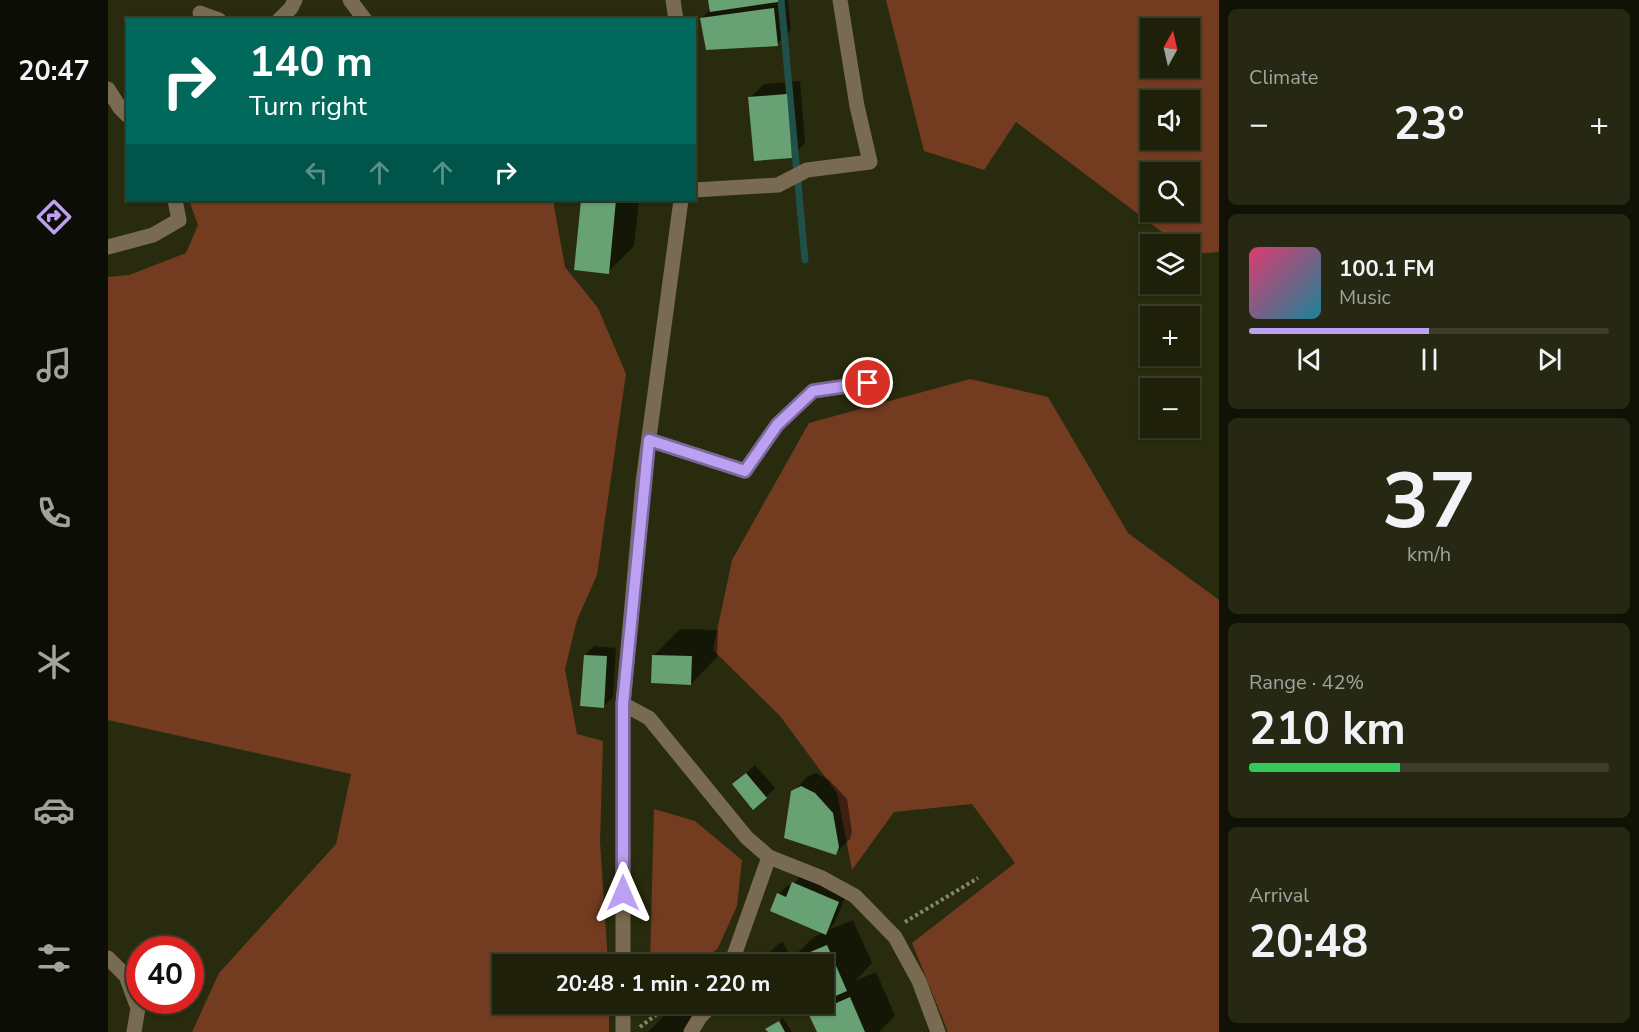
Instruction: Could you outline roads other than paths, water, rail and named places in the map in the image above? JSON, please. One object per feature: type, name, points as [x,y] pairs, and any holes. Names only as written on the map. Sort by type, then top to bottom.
[{"type":"street","points":[[281,18],[295,0]]},
{"type":"street","points":[[350,0],[364,18]]},
{"type":"street","points":[[674,0],[676,18]]},
{"type":"street","points":[[696,190],[778,185],[807,170],[870,162],[857,106],[840,0]]},
{"type":"street","points":[[200,13],[214,18]]},
{"type":"street","points":[[108,89],[126,114]]},
{"type":"street","points":[[108,247],[153,235],[179,220],[175,201]]},
{"type":"street","points":[[623,954],[623,704],[649,440],[681,201]]},
{"type":"street","points":[[649,440],[745,471],[777,425],[813,391],[868,383]]},
{"type":"street","points":[[623,704],[649,718],[747,838],[769,857],[822,878],[855,896],[895,937],[920,981],[938,1032]]},
{"type":"street","points":[[735,954],[769,857]]},
{"type":"street","points":[[108,958],[126,976],[138,1008],[134,1032]]},
{"type":"street","points":[[626,1014],[630,1031]]},
{"type":"street","points":[[691,1032],[703,1014]]},
{"type":"waterway","points":[[781,0],[805,260]]}]
